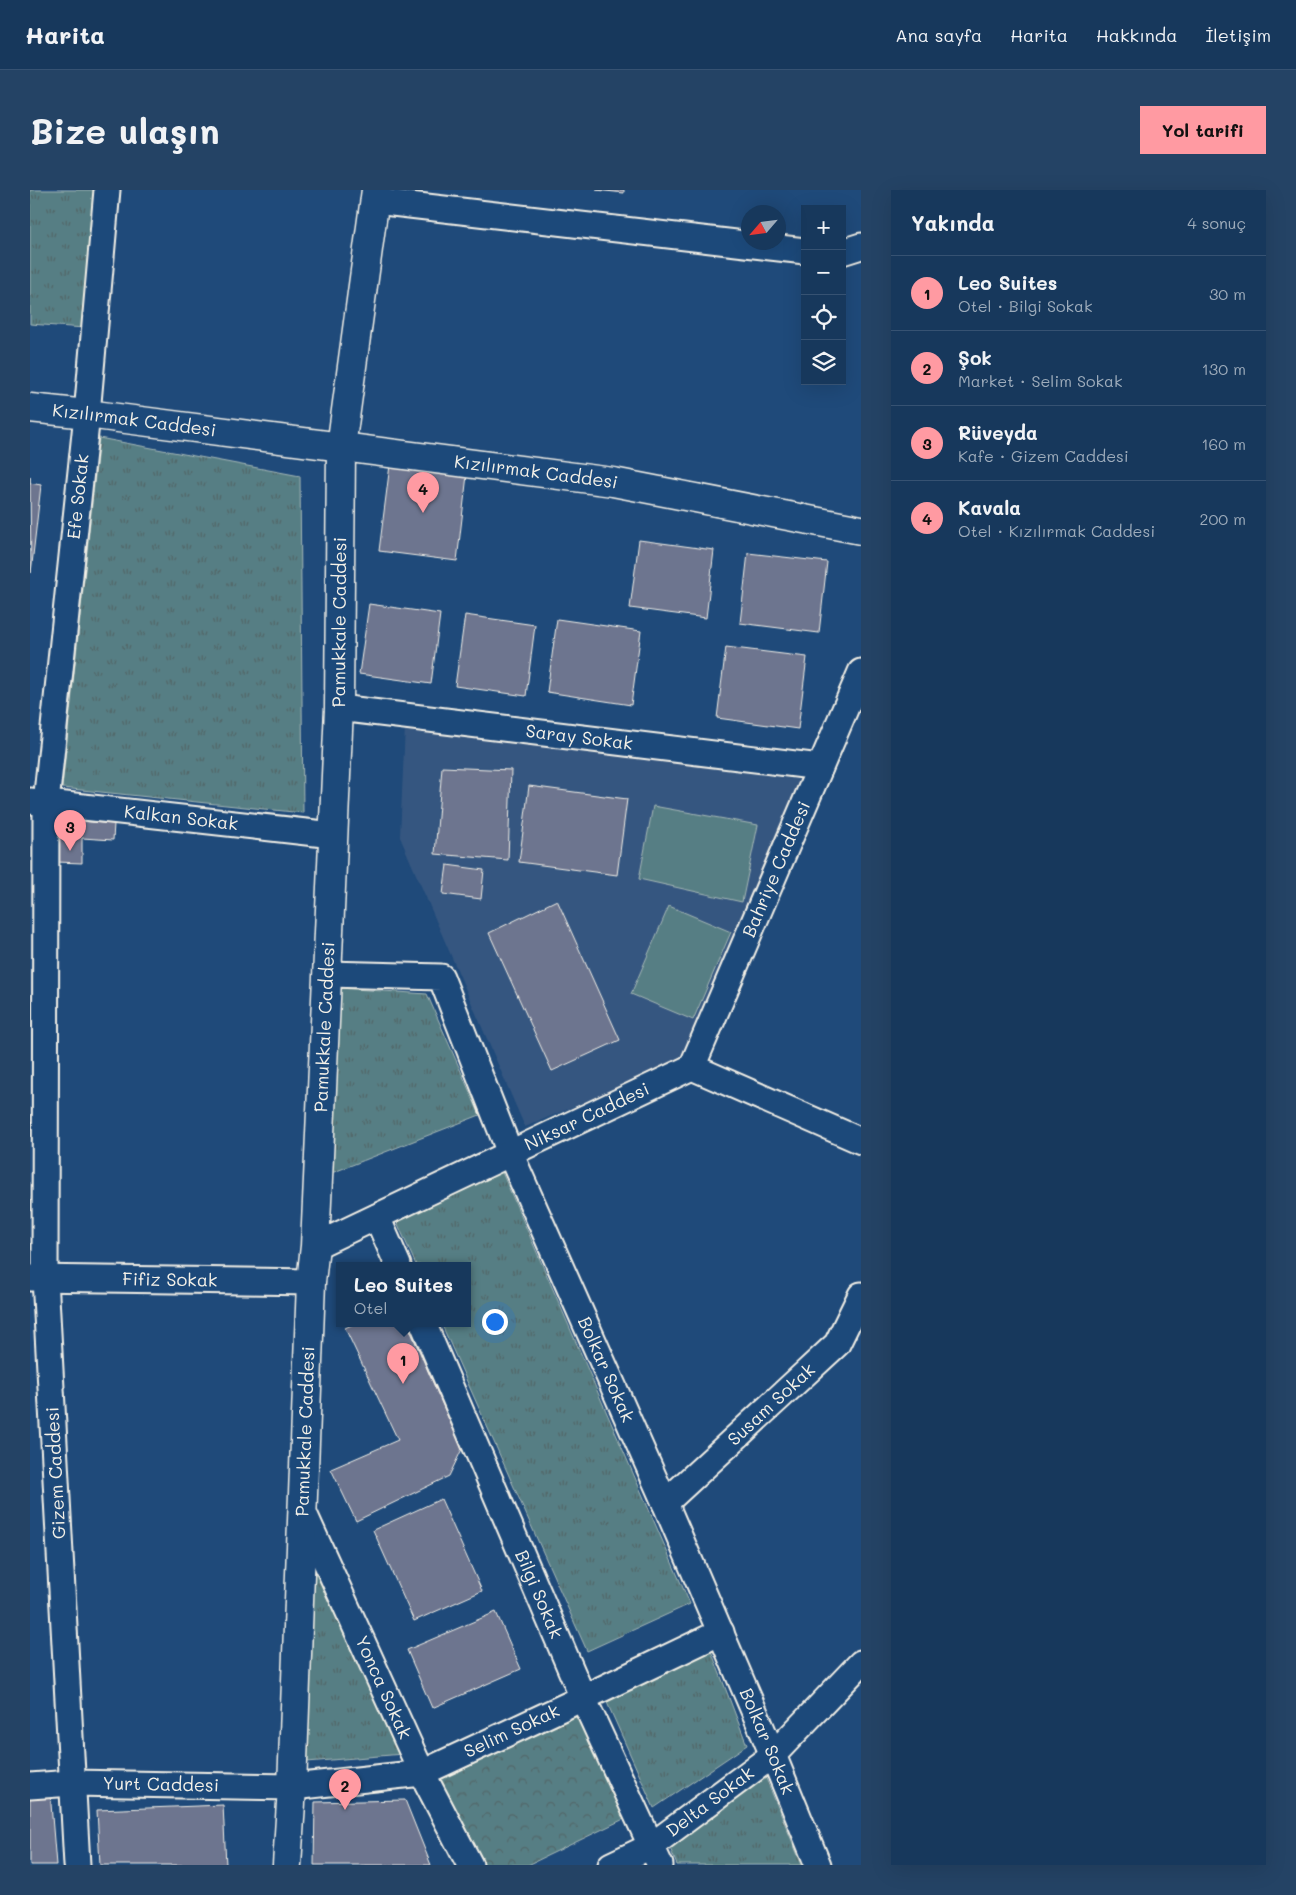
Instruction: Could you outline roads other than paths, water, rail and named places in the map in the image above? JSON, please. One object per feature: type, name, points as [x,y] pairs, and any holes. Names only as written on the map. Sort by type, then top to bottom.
[{"type":"street","name":"Efe Sokak","points":[[38,802],[87,414],[107,190]]},
{"type":"street","points":[[376,195],[801,250]]},
{"type":"street","name":"Pamukkale Caddesi","points":[[287,1865],[292,1787],[311,1282],[315,1246],[339,708],[341,447],[376,195]]},
{"type":"street","points":[[846,251],[861,246]]},
{"type":"street","name":"Kızılırmak Caddesi","points":[[30,408],[612,482],[861,530]]},
{"type":"street","name":"Bahriye Caddesi","points":[[692,1067],[861,672]]},
{"type":"street","name":"Saray Sokak","points":[[339,708],[820,767]]},
{"type":"street","name":"Kalkan Sokak","points":[[38,802],[332,835]]},
{"type":"street","name":"Gizem Caddesi","points":[[38,802],[38,1278],[76,1865]]},
{"type":"street","name":"Bolkar Sokak","points":[[328,974],[440,977],[510,1153],[721,1632],[774,1755],[818,1865]]},
{"type":"street","points":[[692,1067],[861,1141]]},
{"type":"street","name":"Niksar Caddesi","points":[[315,1246],[692,1067]]},
{"type":"street","points":[[377,1216],[397,1262]]},
{"type":"street","name":"Fifiz Sokak","points":[[38,1278],[311,1282]]},
{"type":"street","name":"Susam Sokak","points":[[665,1503],[837,1344],[861,1295]]},
{"type":"street","name":"Bilgi Sokak","points":[[425,1327],[583,1698],[656,1856]]},
{"type":"street","name":"Yonca Sokak","points":[[302,1509],[422,1773],[470,1865]]},
{"type":"street","name":"Selim Sokak","points":[[292,1787],[422,1773],[721,1632]]},
{"type":"street","name":"Delta Sokak","points":[[611,1865],[656,1856],[774,1755],[861,1663]]},
{"type":"street","name":"Yurt Caddesi","points":[[30,1786],[72,1783],[292,1787]]},
{"type":"place","name":"Kavala","points":[[423,513]]},
{"type":"place","name":"Rüveyda","points":[[70,851]]},
{"type":"place","name":"Leo Suites","points":[[403,1384]]},
{"type":"place","name":"Şok","points":[[345,1810]]}]
